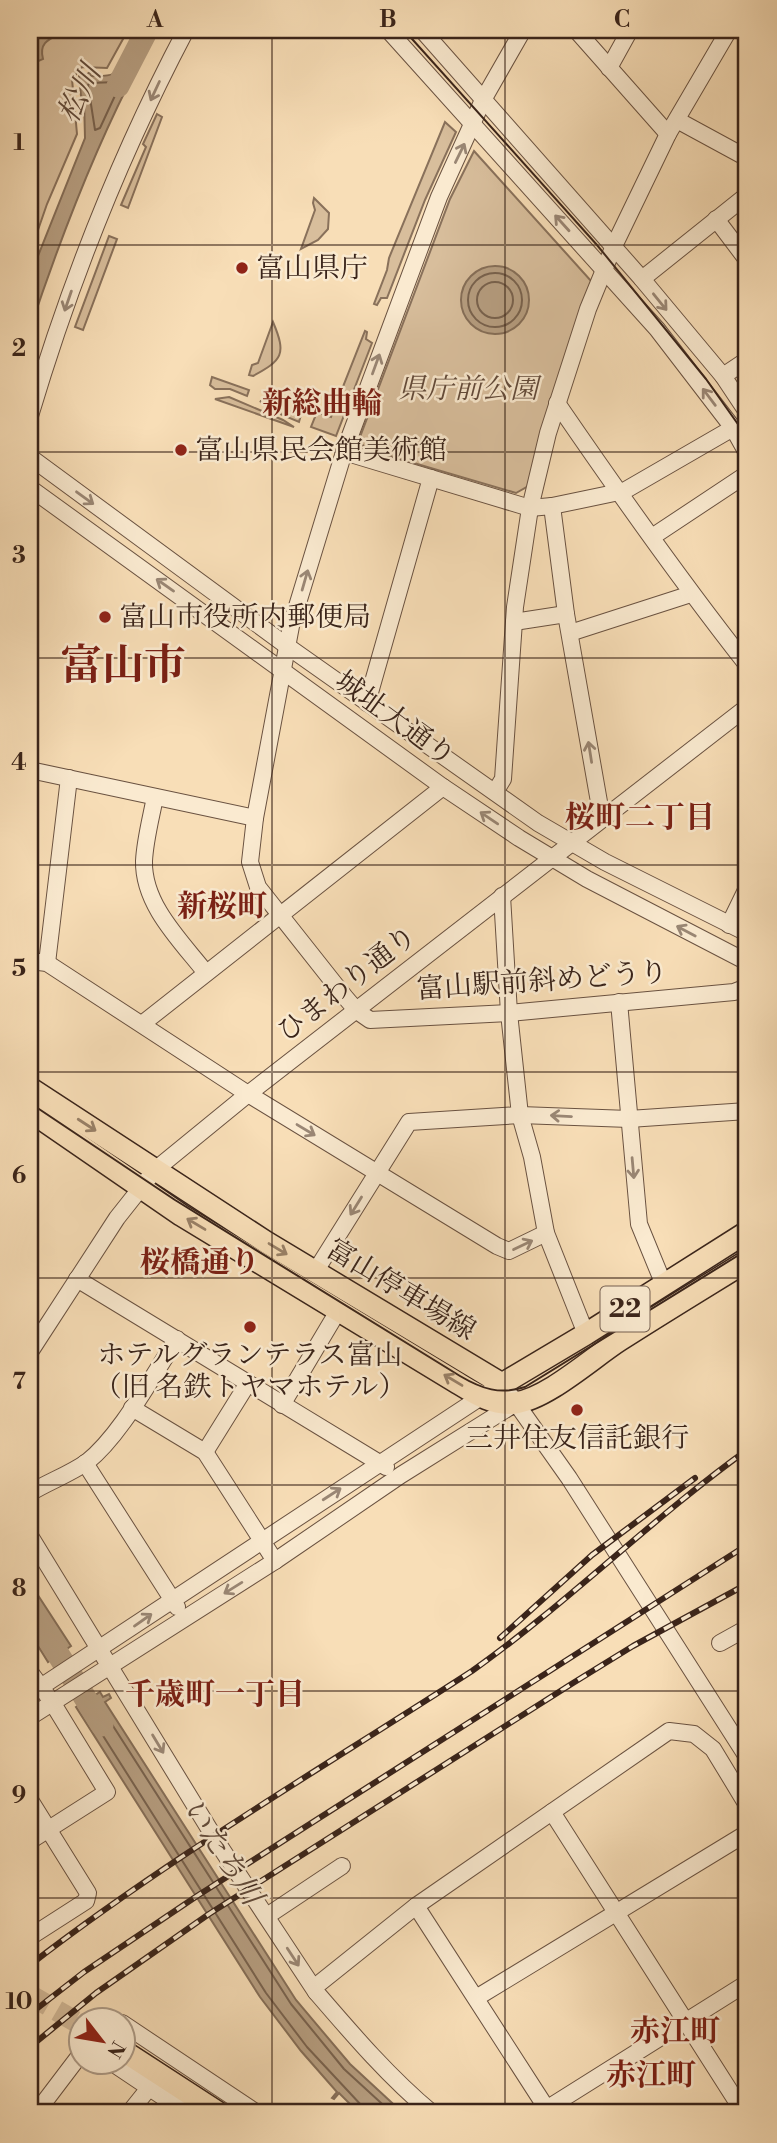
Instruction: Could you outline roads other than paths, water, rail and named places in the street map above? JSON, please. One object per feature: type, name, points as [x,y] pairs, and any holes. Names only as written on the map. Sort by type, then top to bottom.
[{"type":"main road","name":"富山停車場線","points":[[30,1088],[148,1178],[181,1215],[481,1397],[500,1403],[516,1404]]},
{"type":"main road","name":"富山停車場線","points":[[30,1111],[315,1272],[502,1384]]},
{"type":"main road","name":"22","points":[[502,1384],[747,1232]]},
{"type":"main road","name":"22","points":[[516,1404],[546,1391],[618,1341],[747,1261]]},
{"type":"main road","points":[[136,2059],[219,2113]]},
{"type":"street","points":[[30,416],[102,207],[186,30]]},
{"type":"street","points":[[388,30],[657,329],[733,428],[747,453]]},
{"type":"street","points":[[422,30],[642,279],[723,376],[747,412]]},
{"type":"street","points":[[357,1011],[258,887],[250,862],[255,818],[291,626],[344,452],[439,197],[484,100],[523,30]]},
{"type":"street","points":[[576,30],[609,68],[673,127],[747,158]]},
{"type":"street","points":[[609,68],[630,30]]},
{"type":"street","points":[[495,792],[503,779],[514,622],[530,508],[557,403],[588,309],[613,248],[673,127],[729,30]]},
{"type":"street","points":[[642,279],[747,195]]},
{"type":"street","points":[[716,219],[747,260]]},
{"type":"street","points":[[723,376],[747,360]]},
{"type":"street","points":[[557,403],[691,594],[747,665]]},
{"type":"street","points":[[344,452],[530,508],[618,493],[733,428]]},
{"type":"street","name":"城址大通り","points":[[30,457],[287,646],[538,823],[571,844],[747,933]]},
{"type":"street","points":[[652,537],[747,474]]},
{"type":"street","points":[[367,702],[431,478]]},
{"type":"street","name":"城址大通り","points":[[30,488],[443,787],[551,859],[747,961]]},
{"type":"street","points":[[552,506],[566,614],[602,819]]},
{"type":"street","points":[[570,633],[691,594]]},
{"type":"street","points":[[514,622],[566,614]]},
{"type":"street","name":"ひまわり通り","points":[[30,1352],[117,1218],[148,1178],[248,1094],[747,707]]},
{"type":"street","points":[[30,770],[255,818]]},
{"type":"street","points":[[47,963],[69,778]]},
{"type":"street","points":[[142,1024],[443,787]]},
{"type":"street","points":[[155,797],[145,846],[146,881],[153,902],[206,973]]},
{"type":"street","points":[[729,925],[747,888]]},
{"type":"street","points":[[502,896],[509,1013],[520,1115],[532,1157],[546,1233],[586,1334]]},
{"type":"street","points":[[30,961],[47,963],[248,1094],[497,1246],[509,1251],[546,1233]]},
{"type":"street","name":"富山駅前斜めどうり","points":[[357,1011],[370,1020],[509,1013],[741,989]]},
{"type":"street","points":[[619,1002],[639,1224],[664,1285]]},
{"type":"street","points":[[315,1272],[409,1122],[520,1115],[629,1119],[747,1111]]},
{"type":"street","points":[[77,1279],[401,1475]]},
{"type":"street","points":[[282,1405],[338,1311]]},
{"type":"street","points":[[30,1493],[85,1463],[101,1449],[132,1408],[177,1339]]},
{"type":"street","points":[[205,1452],[248,1384]]},
{"type":"street","points":[[40,1688],[261,1540],[502,1384],[569,1478],[747,1757]]},
{"type":"street","points":[[30,1717],[275,1562],[401,1475],[516,1404]]},
{"type":"street","points":[[132,1408],[205,1452],[275,1562]]},
{"type":"street","points":[[85,1463],[184,1618]]},
{"type":"street","points":[[30,1536],[93,1654],[316,1992],[365,2049],[408,2093],[432,2113]]},
{"type":"street","points":[[720,1643],[747,1628]]},
{"type":"street","points":[[30,1672],[40,1688],[55,1700],[107,1792],[30,1841]]},
{"type":"street","points":[[316,1992],[316,1986],[416,1906],[669,1731],[694,1734],[713,1749],[747,1805]]},
{"type":"street","points":[[30,1800],[88,1893],[86,1901],[30,1937]]},
{"type":"street","points":[[552,1812],[744,2113]]},
{"type":"street","points":[[477,1998],[747,1833]]},
{"type":"street","points":[[267,1916],[342,1866]]},
{"type":"street","points":[[416,1906],[477,1998],[543,2111],[747,1983]]},
{"type":"street","points":[[136,2032],[257,2113]]},
{"type":"street","points":[[36,2113],[66,2073]]},
{"type":"street","points":[[131,2076],[187,2113]]},
{"type":"street","points":[[129,2113],[149,2088]]},
{"type":"water","points":[[30,30],[57,30],[56,33],[59,34],[45,43],[42,50],[43,59],[32,64],[30,63]]},
{"type":"water","name":"松川","points":[[136,30],[156,30],[143,57],[127,49]]},
{"type":"water","name":"松川","points":[[124,57],[139,64],[79,195],[30,329],[30,276],[85,138],[84,98],[81,96],[79,76],[90,72],[91,76],[112,74]]},
{"type":"water","points":[[502,266],[523,281],[529,293],[527,313],[519,324],[502,334],[488,334],[471,324],[463,313],[461,293],[471,276],[482,268]]},
{"type":"water","points":[[30,1583],[71,1646],[48,1662],[30,1633]]},
{"type":"water","points":[[100,1692],[103,1697],[109,1694],[111,1698],[105,1702],[296,2000],[350,2064],[403,2113],[359,2113],[339,2093],[332,2098],[337,2092],[301,2051],[260,1997],[76,1707]]},
{"type":"waterway","name":"松川","points":[[118,86],[147,30]]},
{"type":"waterway","name":"いたち川","points":[[30,1609],[102,1725]]},
{"type":"tunnel","points":[[30,1995],[66,2016]]},
{"type":"tram line","points":[[404,30],[597,245],[706,379],[747,437]]},
{"type":"tram line","points":[[30,1103],[175,1200],[460,1376],[491,1389],[525,1387],[747,1250]]},
{"type":"railway","points":[[30,1965],[192,1850],[472,1671],[747,1450]]},
{"type":"railway","points":[[500,1638],[592,1555],[695,1478]]},
{"type":"railway","points":[[30,2014],[84,1972],[197,1896],[747,1545]]},
{"type":"railway","points":[[30,2047],[96,1993],[209,1914],[633,1646],[747,1584]]},
{"type":"place","name":"富山県庁","points":[[242,268]]},
{"type":"place","name":"富山県民会館美術館","points":[[181,450]]},
{"type":"place","name":"富山市役所内郵便局","points":[[105,617]]},
{"type":"place","name":"ホテルグランテラス富山 （旧 名鉄トヤマホテル）","points":[[250,1327]]},
{"type":"place","name":"三井住友信託銀行","points":[[577,1410]]},
{"type":"district","name":"新総曲輪","points":[[322,404]]},
{"type":"district","name":"富山市","points":[[123,666]]},
{"type":"district","name":"桜町二丁目","points":[[640,818]]},
{"type":"district","name":"新桜町","points":[[222,907]]},
{"type":"district","name":"桜橋通り","points":[[200,1263]]},
{"type":"district","name":"千歳町一丁目","points":[[215,1695]]},
{"type":"district","name":"赤江町","points":[[675,2032]]},
{"type":"district","name":"赤江町","points":[[651,2076]]},
{"type":"park label","name":"県庁前公園","points":[[468,389]]}]
